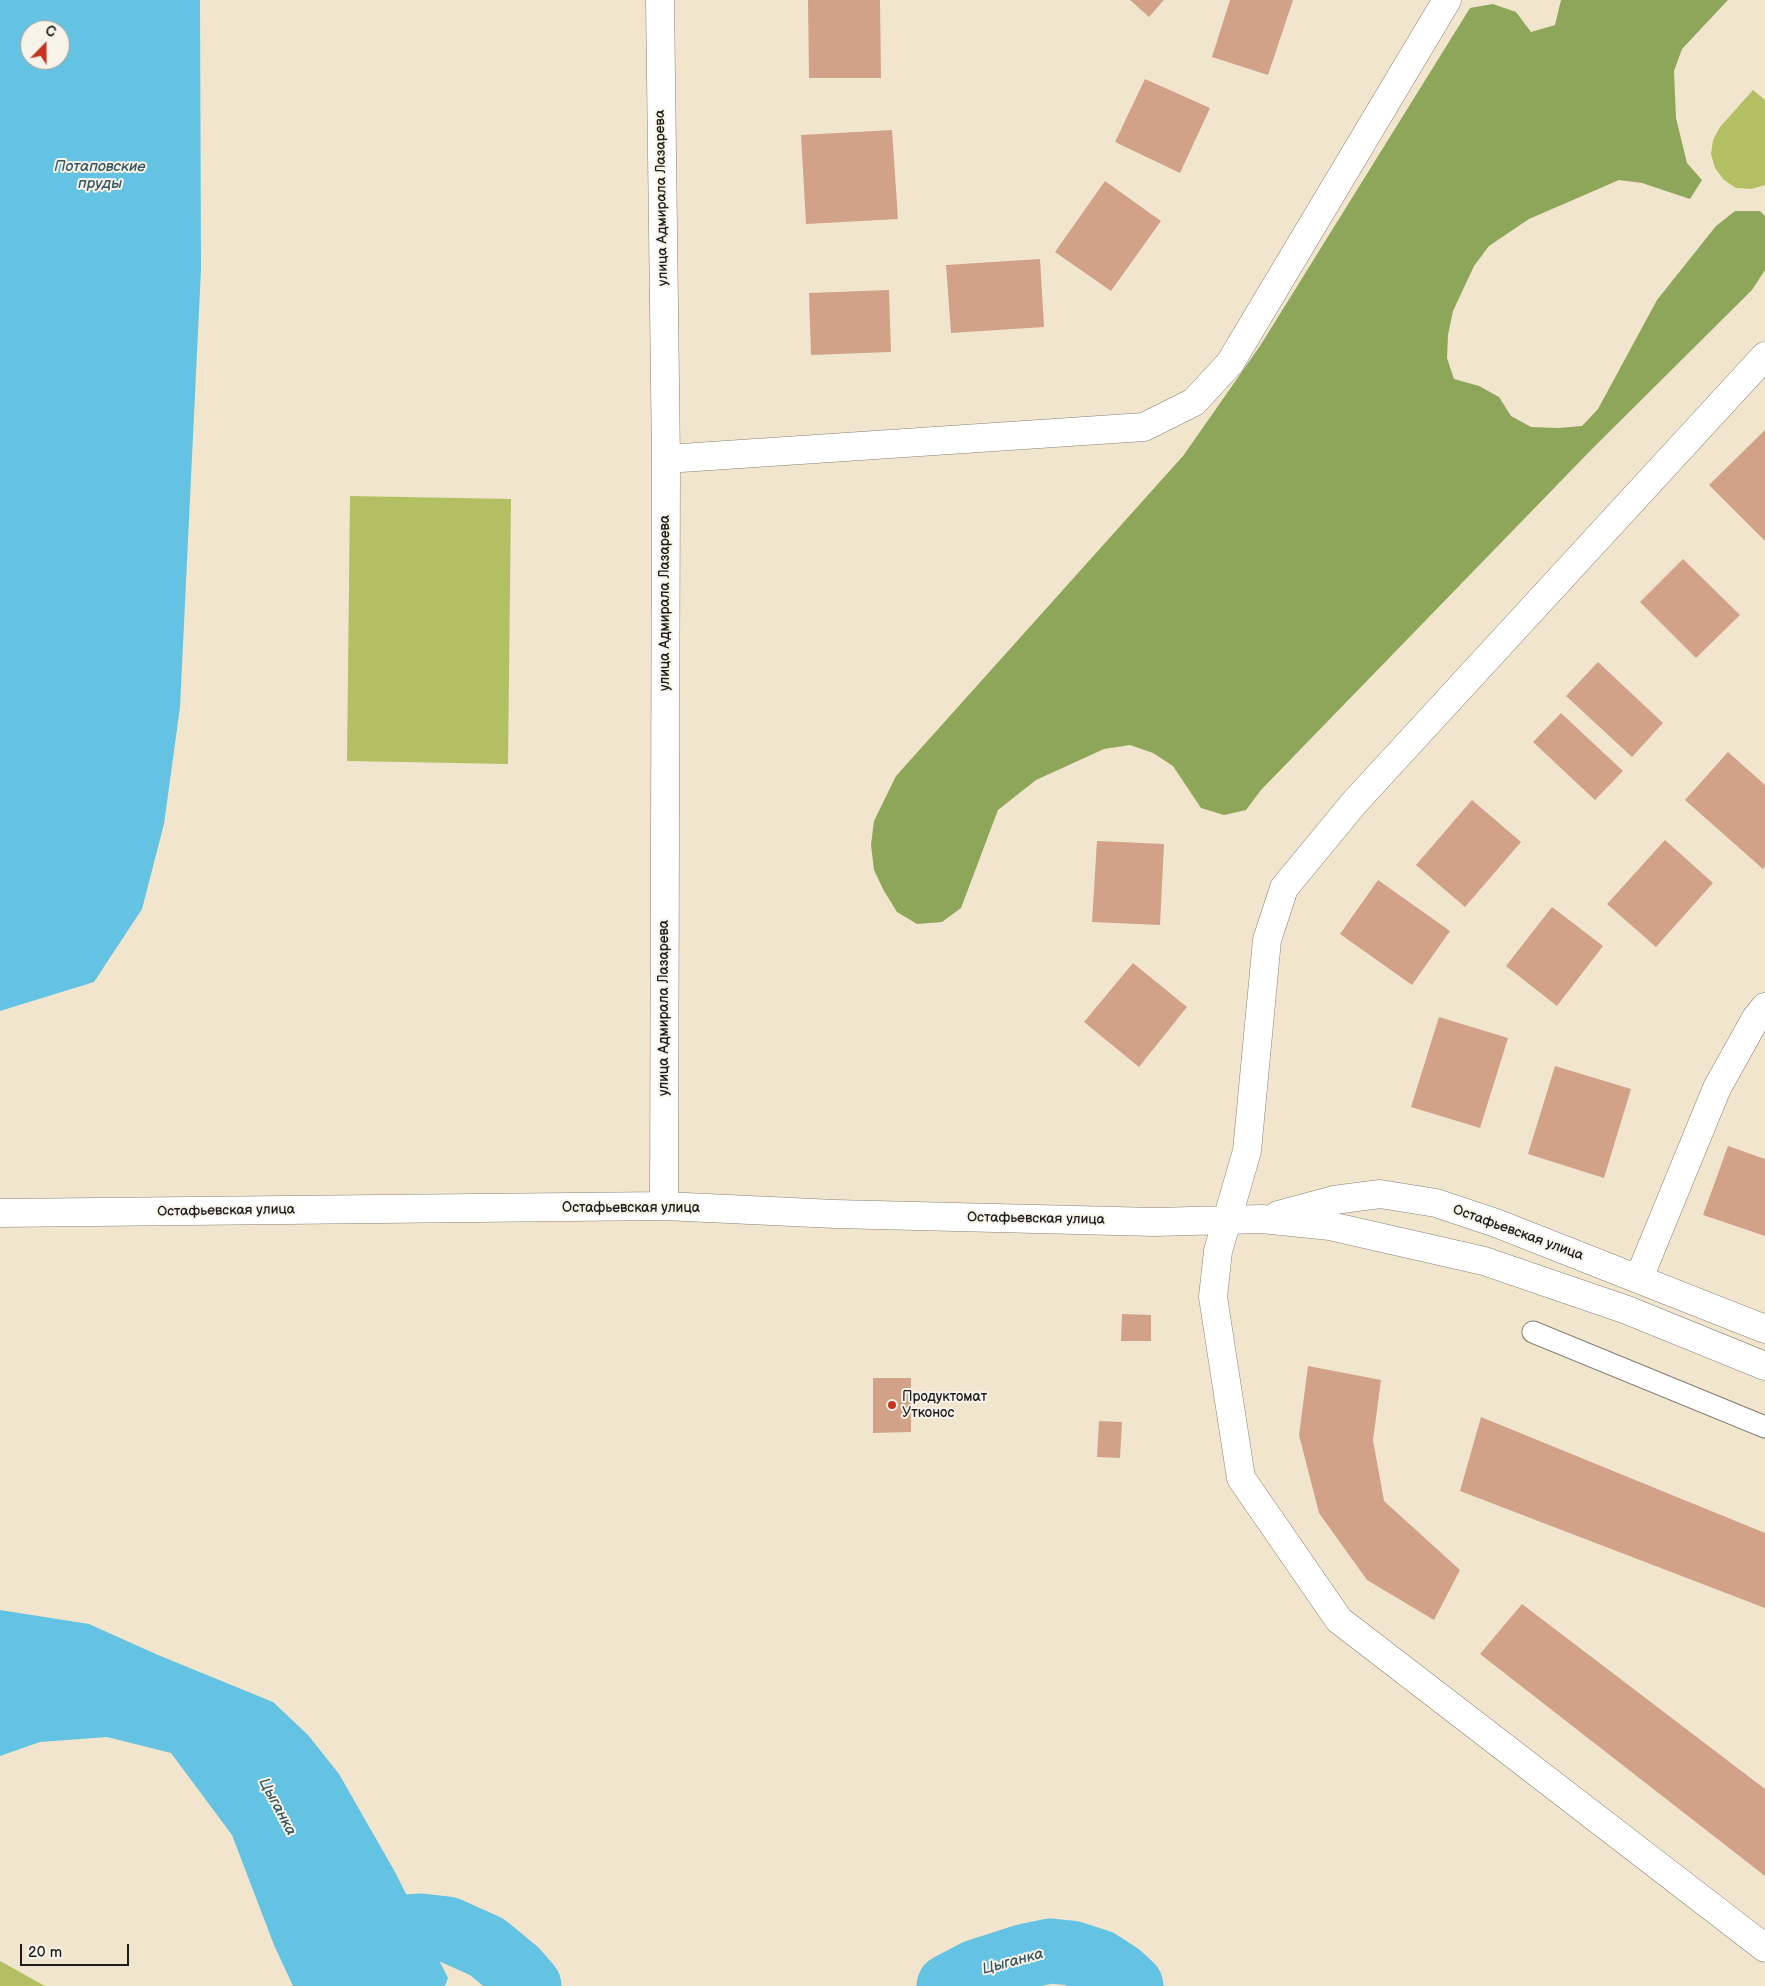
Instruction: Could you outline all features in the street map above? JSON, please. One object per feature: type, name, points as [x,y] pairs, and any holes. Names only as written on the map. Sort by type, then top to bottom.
[{"type":"street","name":"улица Адмирала Лазарева","points":[[660,0],[666,459],[664,1206]]},
{"type":"street","points":[[666,459],[1144,427],[1194,402],[1230,363],[1447,0]]},
{"type":"street","points":[[1765,356],[1354,803],[1284,888],[1267,940],[1246,1151],[1218,1251],[1213,1297],[1241,1478],[1339,1620],[1765,1948]]},
{"type":"street","points":[[1638,1278],[1717,1088],[1756,1018],[1765,1007]]},
{"type":"street","name":"Остафьевская улица","points":[[1262,1219],[1334,1200],[1380,1194],[1444,1206],[1496,1223],[1765,1329]]},
{"type":"street","name":"Остафьевская улица","points":[[0,1213],[664,1206],[932,1217],[1156,1222],[1262,1219],[1330,1226],[1484,1261],[1627,1310],[1765,1366]]},
{"type":"lane","points":[[1533,1332],[1765,1427]]},
{"type":"green space","points":[[1561,0],[1728,0],[1682,49],[1674,71],[1676,118],[1687,163],[1702,180],[1690,199],[1642,183],[1619,180],[1529,219],[1489,246],[1474,266],[1453,311],[1448,335],[1447,358],[1454,379],[1479,386],[1499,397],[1511,416],[1531,427],[1559,428],[1582,426],[1598,409],[1657,300],[1716,226],[1735,211],[1760,211],[1765,216],[1765,270],[1752,290],[1592,449],[1261,790],[1246,810],[1224,815],[1201,808],[1173,766],[1153,753],[1130,745],[1104,749],[1036,780],[998,810],[961,908],[942,922],[917,924],[897,912],[874,870],[871,845],[874,821],[896,776],[1183,456],[1260,346],[1470,8],[1493,4],[1516,12],[1531,32],[1555,25]]},
{"type":"green space","points":[[1753,90],[1765,100],[1765,185],[1751,189],[1736,188],[1724,180],[1715,168],[1711,154],[1713,140],[1720,127]]},
{"type":"green space","points":[[350,496],[511,499],[508,764],[347,761]]},
{"type":"green space","points":[[0,1961],[45,1986],[0,1986]]},
{"type":"water","name":"Потаповские пруды","points":[[0,0],[200,0],[201,269],[180,707],[164,824],[142,909],[94,982],[0,1011]]},
{"type":"water","points":[[0,1610],[89,1624],[158,1655],[273,1702],[308,1735],[339,1774],[395,1872],[448,1978],[445,1986],[293,1986],[274,1945],[232,1835],[171,1753],[107,1737],[40,1742],[0,1756]]},
{"type":"building","points":[[808,0],[880,0],[881,78],[809,78]]},
{"type":"building","points":[[1130,0],[1164,0],[1149,17]]},
{"type":"building","points":[[1230,0],[1293,0],[1268,75],[1212,57]]},
{"type":"building","points":[[1145,79],[1210,108],[1180,173],[1115,142]]},
{"type":"building","points":[[892,130],[898,219],[806,224],[801,135]]},
{"type":"building","points":[[1105,181],[1161,221],[1111,291],[1055,252]]},
{"type":"building","points":[[1040,259],[1044,327],[951,333],[946,265]]},
{"type":"building","points":[[889,290],[891,352],[811,355],[809,293]]},
{"type":"building","points":[[1765,430],[1765,541],[1709,485]]},
{"type":"building","points":[[1683,559],[1740,615],[1696,658],[1640,602]]},
{"type":"building","points":[[1598,662],[1663,723],[1632,757],[1566,696]]},
{"type":"building","points":[[1561,713],[1623,771],[1595,800],[1533,742]]},
{"type":"building","points":[[1728,752],[1765,785],[1765,866],[1763,869],[1685,800]]},
{"type":"building","points":[[1472,800],[1521,842],[1465,907],[1416,865]]},
{"type":"building","points":[[1665,840],[1713,883],[1656,947],[1607,904]]},
{"type":"building","points":[[1097,841],[1164,844],[1160,925],[1092,922]]},
{"type":"building","points":[[1378,880],[1450,931],[1412,985],[1340,934]]},
{"type":"building","points":[[1552,907],[1603,946],[1557,1006],[1506,966]]},
{"type":"building","points":[[1133,963],[1187,1007],[1139,1067],[1084,1022]]},
{"type":"building","points":[[1439,1017],[1508,1038],[1480,1128],[1411,1107]]},
{"type":"building","points":[[1555,1066],[1631,1089],[1604,1178],[1528,1154]]},
{"type":"building","points":[[1728,1146],[1765,1159],[1765,1236],[1703,1215]]},
{"type":"building","points":[[1122,1314],[1151,1315],[1151,1341],[1121,1341]]},
{"type":"building","points":[[1308,1366],[1381,1380],[1373,1440],[1384,1501],[1460,1570],[1434,1620],[1367,1580],[1319,1513],[1299,1435]]},
{"type":"building","name":"Продуктомат Утконос","points":[[873,1378],[911,1378],[911,1432],[873,1433]]},
{"type":"building","points":[[1481,1417],[1765,1533],[1765,1608],[1460,1491]]},
{"type":"building","points":[[1099,1421],[1122,1422],[1120,1458],[1097,1457]]},
{"type":"building","points":[[1522,1604],[1765,1789],[1765,1876],[1480,1654]]},
{"type":"waterway","name":"Цыганка","points":[[331,1920],[380,1929],[421,1926],[447,1929],[487,1947],[516,1971],[529,1986]]},
{"type":"waterway","name":"Цыганка","points":[[949,1986],[976,1972],[1026,1956],[1050,1951],[1071,1953],[1099,1962],[1119,1975],[1131,1986]]},
{"type":"place","name":"Продуктомат Утконос","points":[[892,1405]]}]
